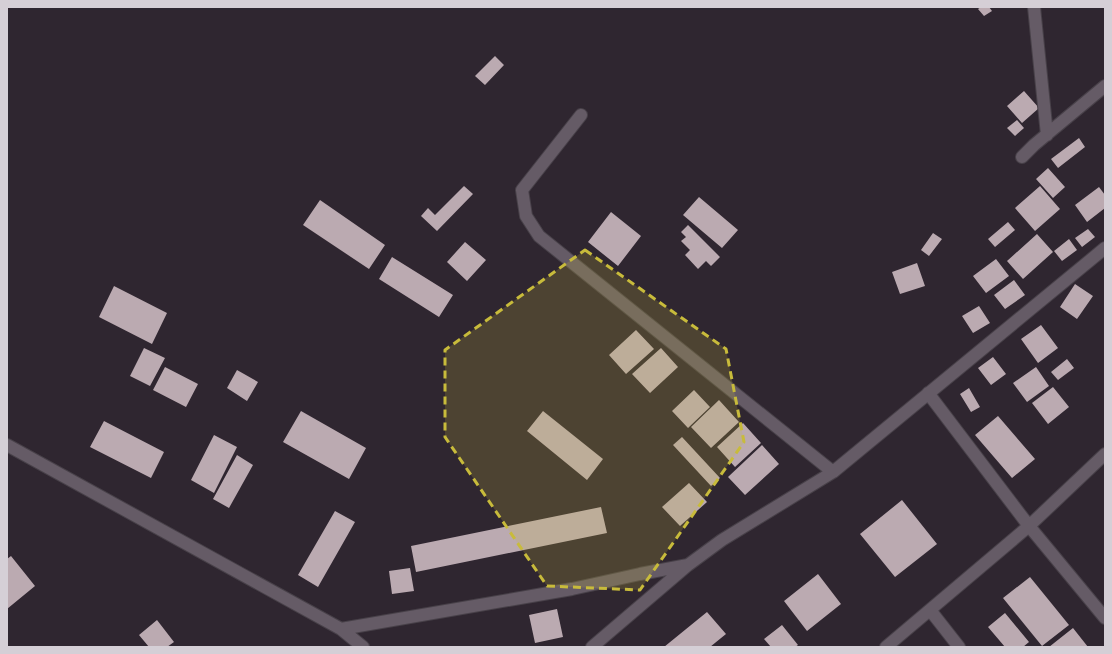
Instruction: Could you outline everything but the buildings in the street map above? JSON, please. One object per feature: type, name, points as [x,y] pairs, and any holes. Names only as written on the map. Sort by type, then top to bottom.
[{"type":"street","points":[[1034,7],[1047,135]]},
{"type":"street","points":[[1022,157],[1034,145],[1105,86]]},
{"type":"street","points":[[581,115],[522,190],[526,216],[539,236],[832,472]]},
{"type":"street","points":[[592,647],[688,565],[722,540],[832,472],[1105,248]]},
{"type":"street","points":[[928,393],[1029,526],[1105,618]]},
{"type":"street","points":[[7,445],[341,629],[363,647]]},
{"type":"street","points":[[886,647],[1029,526],[1105,454]]},
{"type":"street","points":[[341,629],[572,589],[688,565]]},
{"type":"street","points":[[930,610],[959,647]]},
{"type":"highlighted area","points":[[585,250],[726,349],[744,442],[640,590],[547,586],[445,437],[445,350]]}]
